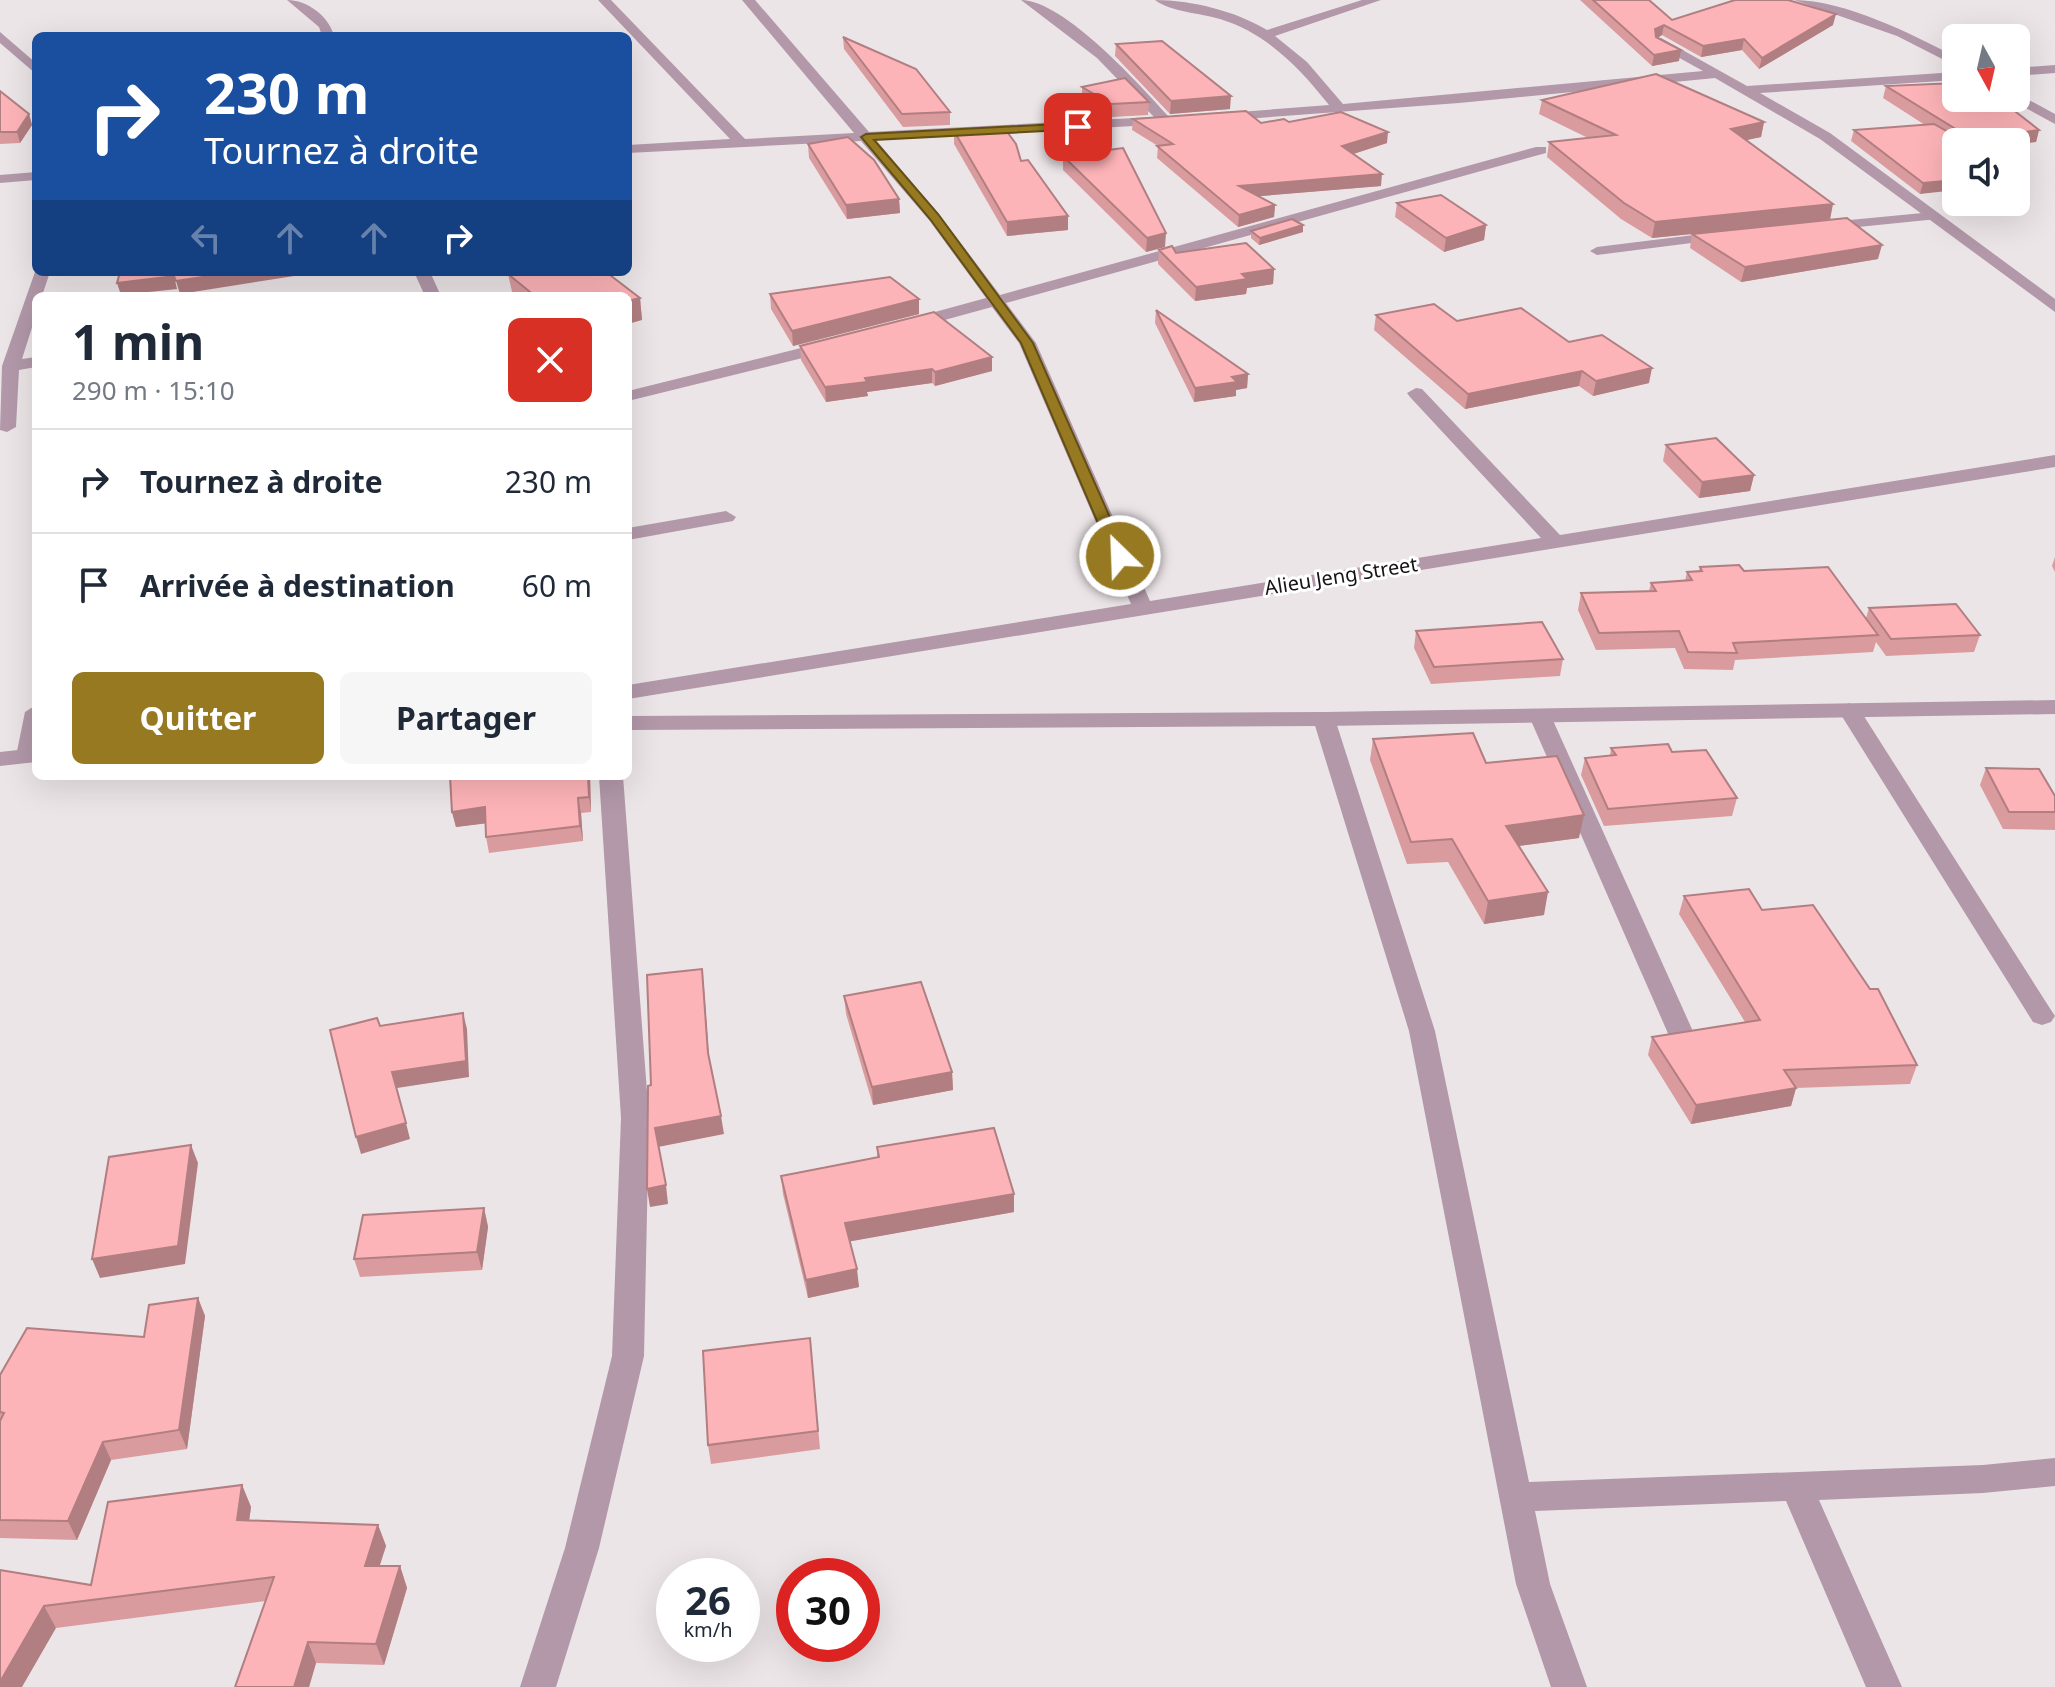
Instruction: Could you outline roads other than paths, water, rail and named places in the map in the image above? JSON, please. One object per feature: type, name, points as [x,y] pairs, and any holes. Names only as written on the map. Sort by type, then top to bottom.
[{"type":"street","points":[[293,0],[325,25],[327,32]]},
{"type":"street","points":[[604,0],[742,144]]},
{"type":"street","points":[[748,0],[934,217],[1027,343],[1143,609]]},
{"type":"street","points":[[1027,0],[1095,46],[1132,82],[1165,121]]},
{"type":"street","points":[[1161,0],[1196,7],[1258,29],[1309,71],[1339,108]]},
{"type":"street","points":[[1800,0],[1901,33],[1942,55]]},
{"type":"street","points":[[1264,35],[1379,1]]},
{"type":"street","points":[[0,36],[32,66]]},
{"type":"street","points":[[1661,42],[1825,136],[2055,307]]},
{"type":"street","points":[[2030,71],[2055,69]]},
{"type":"street","points":[[1197,119],[1718,74]]},
{"type":"street","points":[[1747,90],[1942,77]]},
{"type":"street","points":[[2030,105],[2055,120]]},
{"type":"street","points":[[632,149],[1181,120]]},
{"type":"street","points":[[891,330],[1541,150]]},
{"type":"street","points":[[0,179],[32,176]]},
{"type":"street","points":[[7,427],[11,366],[32,302]]},
{"type":"street","points":[[632,395],[845,341]]},
{"type":"street","points":[[11,366],[32,363]]},
{"type":"street","points":[[1416,393],[1555,541]]},
{"type":"street","name":"Alieu Jeng Street","points":[[632,691],[2055,461]]},
{"type":"street","points":[[632,533],[726,517]]},
{"type":"street","points":[[632,723],[1324,719],[2055,707]]},
{"type":"street","points":[[1849,710],[2042,1016]]},
{"type":"street","points":[[1540,716],[1683,1038]]},
{"type":"street","points":[[1324,719],[1422,1031],[1533,1584],[1569,1687]]},
{"type":"street","points":[[0,759],[32,756]]},
{"type":"street","points":[[538,1687],[582,1548],[628,1356],[635,1118],[611,780]]},
{"type":"street","points":[[1515,1497],[1983,1479],[2055,1472]]},
{"type":"street","points":[[1796,1486],[1884,1687]]},
{"type":"lane","points":[[1809,228],[1933,216]]},
{"type":"lane","points":[[1597,251],[1730,235]]}]
